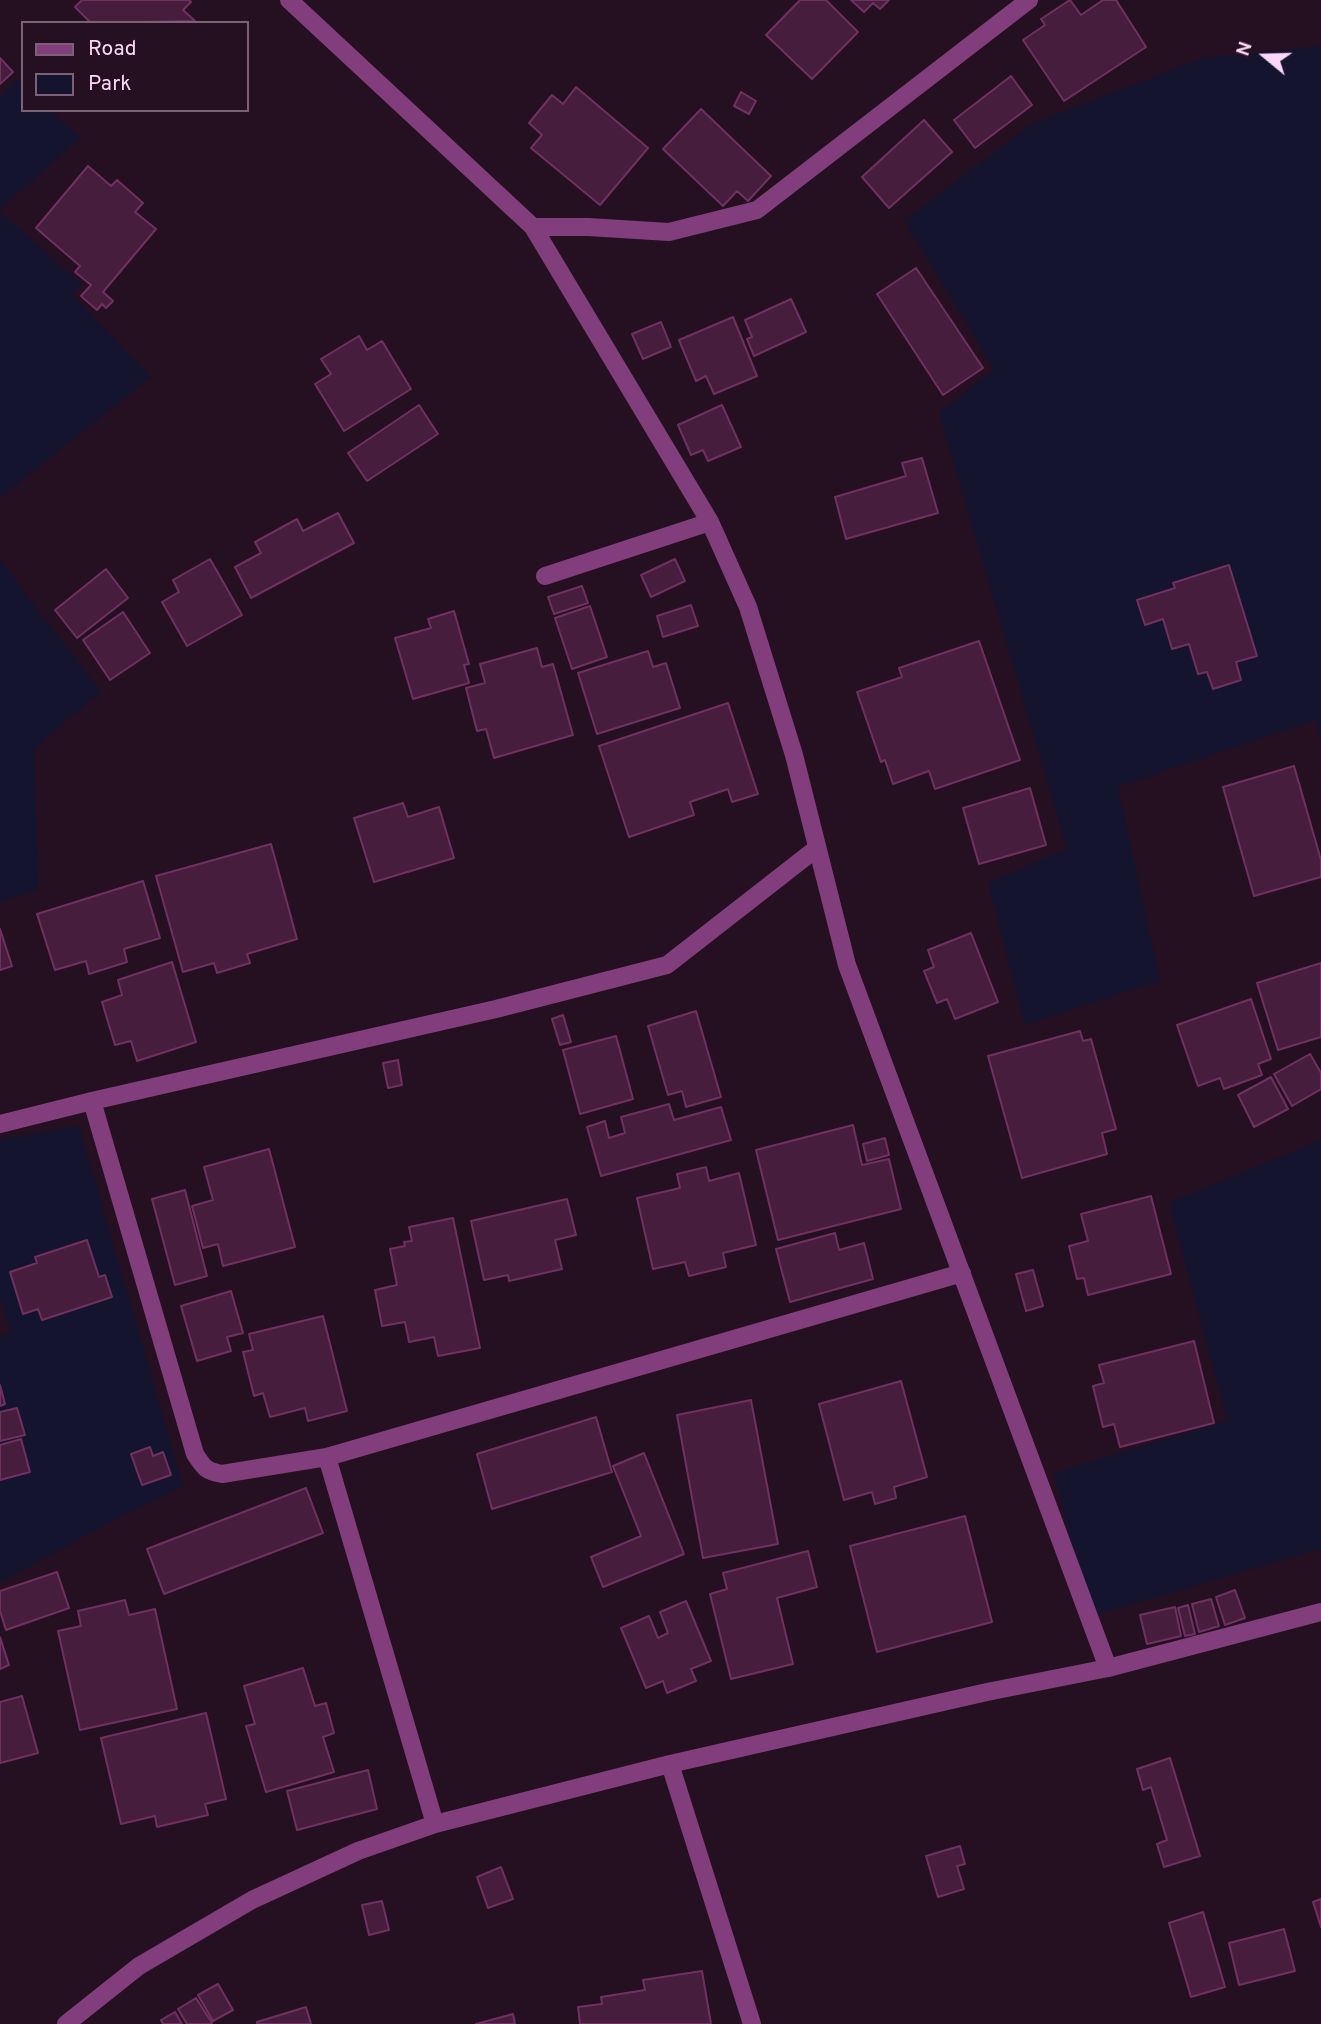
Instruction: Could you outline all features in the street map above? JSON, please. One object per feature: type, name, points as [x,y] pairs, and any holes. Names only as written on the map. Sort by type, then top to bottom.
[{"type":"street","points":[[289,0],[533,227],[710,522],[748,607],[794,755],[847,965],[1108,1668]]},
{"type":"street","points":[[533,227],[588,226],[669,233],[757,210],[1029,0]]},
{"type":"street","points":[[545,576],[710,522]]},
{"type":"street","points":[[0,1124],[496,1009],[667,965],[817,848]]},
{"type":"street","points":[[92,1101],[195,1454],[203,1468],[211,1472],[222,1474],[327,1457],[962,1273]]},
{"type":"street","points":[[327,1457],[435,1824]]},
{"type":"street","points":[[66,2024],[139,1966],[252,1900],[358,1851],[435,1824],[670,1764],[987,1692],[1108,1668],[1321,1612]]},
{"type":"street","points":[[670,1764],[752,2024]]},
{"type":"green space","points":[[1321,46],[1321,741],[1317,720],[1118,787],[1160,981],[1025,1025],[988,883],[1067,849],[939,413],[994,369],[904,221],[1031,124],[1200,59]]},
{"type":"green space","points":[[17,80],[21,83],[21,112],[52,112],[80,138],[0,210],[0,97]]},
{"type":"green space","points":[[0,212],[82,284],[72,295],[151,377],[0,498]]},
{"type":"green space","points":[[0,560],[101,692],[34,749],[38,889],[0,902]]},
{"type":"green space","points":[[79,1126],[183,1486],[120,1517],[0,1583],[0,1336],[11,1333],[0,1299],[0,1139]]},
{"type":"green space","points":[[1321,1140],[1321,1549],[1091,1616],[1054,1473],[1227,1420],[1169,1203]]},
{"type":"building","points":[[82,0],[189,0],[191,2],[183,10],[195,21],[89,21],[75,7]]},
{"type":"building","points":[[800,0],[826,0],[858,32],[812,79],[766,35]]},
{"type":"building","points":[[851,0],[889,0],[880,9],[873,3],[864,12]]},
{"type":"building","points":[[1070,0],[1081,15],[1103,0],[1116,0],[1146,47],[1064,101],[1023,40],[1045,25],[1041,19]]},
{"type":"building","points":[[0,58],[13,72],[0,84]]},
{"type":"building","points":[[1011,76],[1032,105],[975,148],[954,120]]},
{"type":"building","points":[[576,87],[648,148],[600,205],[531,148],[542,135],[529,123],[552,95],[563,104]]},
{"type":"building","points":[[741,92],[756,101],[749,114],[734,106]]},
{"type":"building","points":[[701,109],[771,176],[748,201],[737,191],[723,206],[663,149]]},
{"type":"building","points":[[924,120],[952,152],[889,208],[862,177]]},
{"type":"building","points":[[88,166],[111,186],[117,180],[143,203],[135,212],[156,229],[103,292],[113,301],[106,308],[102,304],[97,310],[81,296],[91,285],[75,272],[80,266],[36,228]]},
{"type":"building","points":[[916,268],[983,368],[943,395],[877,294]]},
{"type":"building","points":[[791,299],[806,332],[754,356],[747,339],[752,337],[745,320]]},
{"type":"building","points":[[733,317],[757,376],[714,394],[706,376],[696,381],[679,340]]},
{"type":"building","points":[[661,322],[671,347],[643,359],[632,334]]},
{"type":"building","points":[[359,336],[367,350],[382,341],[411,389],[344,431],[315,384],[331,374],[321,359]]},
{"type":"building","points":[[419,405],[438,434],[367,481],[348,453]]},
{"type":"building","points":[[722,405],[741,447],[708,461],[703,450],[691,455],[678,425]]},
{"type":"building","points":[[922,458],[938,513],[846,539],[835,497],[906,476],[902,463]]},
{"type":"building","points":[[338,513],[354,543],[251,598],[235,567],[261,553],[255,542],[297,519],[303,531]]},
{"type":"building","points":[[210,559],[242,615],[187,646],[162,602],[179,592],[173,580]]},
{"type":"building","points":[[675,559],[685,581],[651,597],[641,575]]},
{"type":"building","points":[[1229,565],[1257,656],[1236,662],[1241,680],[1213,689],[1207,672],[1198,674],[1189,644],[1172,649],[1163,619],[1145,625],[1137,600],[1175,588],[1173,583]]},
{"type":"building","points":[[106,569],[128,598],[77,638],[55,610]]},
{"type":"building","points":[[582,586],[588,603],[554,614],[548,597]]},
{"type":"building","points":[[691,605],[698,626],[663,637],[657,616]]},
{"type":"building","points":[[590,606],[607,657],[572,669],[555,618]]},
{"type":"building","points":[[454,611],[469,664],[464,665],[469,683],[413,699],[395,638],[431,628],[428,619]]},
{"type":"building","points":[[123,612],[150,653],[110,680],[83,640]]},
{"type":"building","points":[[979,641],[1020,760],[935,789],[929,771],[893,784],[885,760],[881,762],[857,692],[902,677],[899,668]]},
{"type":"building","points":[[537,648],[542,667],[553,664],[573,735],[494,758],[486,729],[477,731],[466,688],[485,683],[480,664]]},
{"type":"building","points":[[648,651],[653,667],[666,663],[680,708],[597,734],[578,673]]},
{"type":"building","points":[[728,703],[758,794],[732,802],[728,789],[690,802],[694,815],[629,837],[599,746]]},
{"type":"building","points":[[1294,766],[1321,860],[1321,877],[1254,896],[1223,787]]},
{"type":"building","points":[[1030,788],[1046,845],[979,864],[963,808]]},
{"type":"building","points":[[403,803],[408,817],[439,807],[454,858],[374,882],[354,818]]},
{"type":"building","points":[[271,844],[297,939],[247,954],[250,963],[217,973],[214,963],[183,972],[156,876]]},
{"type":"building","points":[[143,881],[160,938],[124,949],[127,962],[89,974],[86,961],[55,970],[37,914]]},
{"type":"building","points":[[0,929],[12,966],[0,970]]},
{"type":"building","points":[[971,933],[998,1002],[955,1019],[947,999],[937,1003],[924,971],[934,967],[928,950]]},
{"type":"building","points":[[172,962],[196,1042],[137,1061],[131,1041],[115,1045],[102,1002],[122,995],[118,980]]},
{"type":"building","points":[[1321,963],[1321,1037],[1278,1050],[1257,983]]},
{"type":"building","points":[[1251,999],[1271,1059],[1258,1064],[1262,1075],[1224,1089],[1220,1078],[1198,1086],[1177,1025]]},
{"type":"building","points":[[696,1011],[721,1097],[686,1107],[682,1091],[668,1095],[648,1026]]},
{"type":"building","points":[[563,1015],[571,1042],[560,1045],[552,1019]]},
{"type":"building","points":[[1080,1031],[1083,1041],[1091,1039],[1116,1129],[1102,1133],[1107,1154],[1022,1178],[988,1056]]},
{"type":"building","points":[[616,1036],[633,1099],[580,1114],[563,1050]]},
{"type":"building","points":[[1310,1054],[1321,1073],[1321,1089],[1292,1106],[1274,1074]]},
{"type":"building","points":[[398,1060],[402,1085],[388,1088],[383,1063]]},
{"type":"building","points":[[1271,1077],[1288,1109],[1254,1127],[1238,1095]]},
{"type":"building","points":[[669,1104],[674,1120],[721,1107],[731,1140],[601,1176],[587,1127],[605,1121],[609,1138],[625,1133],[621,1117]]},
{"type":"building","points":[[853,1125],[862,1165],[889,1159],[901,1209],[778,1240],[756,1150]]},
{"type":"building","points":[[885,1138],[889,1155],[867,1161],[863,1144]]},
{"type":"building","points":[[269,1149],[295,1247],[223,1266],[218,1244],[203,1248],[192,1206],[213,1200],[204,1167]]},
{"type":"building","points":[[706,1167],[709,1181],[739,1173],[756,1245],[723,1253],[726,1267],[689,1276],[685,1262],[653,1269],[637,1198],[680,1188],[677,1174]]},
{"type":"building","points":[[185,1190],[207,1276],[175,1285],[152,1199]]},
{"type":"building","points":[[1151,1196],[1171,1274],[1088,1295],[1084,1278],[1077,1279],[1069,1246],[1088,1241],[1081,1214]]},
{"type":"building","points":[[567,1199],[576,1235],[555,1240],[562,1269],[509,1281],[508,1275],[484,1280],[471,1221]]},
{"type":"building","points":[[453,1218],[480,1348],[438,1356],[434,1337],[409,1342],[405,1322],[382,1326],[375,1290],[397,1285],[390,1249],[405,1246],[404,1242],[412,1241],[409,1227]]},
{"type":"building","points":[[835,1233],[839,1250],[864,1243],[873,1279],[790,1302],[776,1249]]},
{"type":"building","points":[[87,1240],[99,1277],[105,1275],[112,1297],[42,1320],[38,1309],[23,1314],[10,1272],[37,1263],[35,1257]]},
{"type":"building","points":[[1033,1270],[1043,1306],[1026,1311],[1016,1274]]},
{"type":"building","points":[[231,1291],[243,1333],[227,1337],[231,1351],[197,1361],[181,1306]]},
{"type":"building","points":[[323,1316],[347,1411],[308,1421],[305,1408],[270,1417],[263,1393],[254,1396],[243,1352],[253,1350],[249,1334]]},
{"type":"building","points":[[1194,1341],[1214,1423],[1120,1447],[1114,1424],[1103,1427],[1093,1386],[1104,1383],[1099,1365]]},
{"type":"building","points":[[901,1381],[927,1477],[894,1487],[896,1498],[875,1504],[872,1492],[844,1500],[819,1404]]},
{"type":"building","points":[[0,1385],[5,1404],[0,1406]]},
{"type":"building","points":[[751,1400],[778,1544],[703,1558],[677,1415]]},
{"type":"building","points":[[17,1408],[25,1435],[0,1441],[0,1412]]},
{"type":"building","points":[[596,1417],[612,1472],[492,1509],[477,1454]]},
{"type":"building","points":[[21,1439],[30,1472],[0,1480],[0,1445]]},
{"type":"building","points":[[150,1447],[153,1456],[163,1452],[171,1475],[142,1485],[131,1454]]},
{"type":"building","points":[[644,1453],[684,1554],[603,1587],[591,1557],[641,1536],[613,1466]]},
{"type":"building","points":[[306,1488],[323,1533],[164,1594],[147,1549]]},
{"type":"building","points":[[965,1516],[992,1622],[877,1652],[850,1546]]},
{"type":"building","points":[[808,1551],[817,1587],[777,1598],[793,1664],[731,1679],[710,1594],[727,1589],[723,1573]]},
{"type":"building","points":[[57,1572],[69,1608],[6,1630],[0,1611],[0,1591]]},
{"type":"building","points":[[1235,1590],[1245,1618],[1225,1625],[1216,1597]]},
{"type":"building","points":[[1211,1599],[1219,1626],[1199,1632],[1192,1604]]},
{"type":"building","points":[[125,1600],[129,1615],[155,1609],[177,1709],[80,1730],[58,1631],[81,1626],[78,1611]]},
{"type":"building","points":[[686,1601],[711,1661],[691,1669],[696,1681],[667,1693],[663,1681],[646,1688],[621,1628],[649,1616],[658,1638],[668,1633],[660,1612]]},
{"type":"building","points":[[1188,1605],[1195,1634],[1185,1636],[1178,1608]]},
{"type":"building","points":[[1175,1607],[1181,1636],[1147,1644],[1140,1615]]},
{"type":"building","points":[[0,1637],[9,1665],[0,1669]]},
{"type":"building","points":[[303,1668],[315,1706],[326,1703],[334,1733],[323,1737],[334,1772],[266,1792],[246,1726],[255,1724],[244,1686]]},
{"type":"building","points":[[22,1696],[38,1753],[0,1763],[0,1702]]},
{"type":"building","points":[[206,1713],[226,1799],[205,1804],[208,1815],[157,1827],[155,1816],[121,1824],[101,1738]]},
{"type":"building","points":[[1170,1758],[1200,1856],[1164,1867],[1157,1844],[1167,1840],[1151,1787],[1143,1790],[1137,1769]]},
{"type":"building","points":[[368,1770],[377,1809],[297,1830],[287,1791]]},
{"type":"building","points":[[960,1846],[965,1864],[957,1866],[964,1889],[938,1897],[926,1856]]},
{"type":"building","points":[[501,1867],[513,1899],[488,1908],[477,1877]]},
{"type":"building","points":[[1321,1899],[1321,1927],[1313,1902]]},
{"type":"building","points":[[382,1901],[389,1930],[369,1935],[362,1905]]},
{"type":"building","points":[[1203,1912],[1225,1987],[1191,1997],[1169,1923]]},
{"type":"building","points":[[1284,1929],[1295,1971],[1239,1985],[1229,1943]]},
{"type":"building","points":[[702,1971],[711,2024],[580,2024],[578,2007],[602,2004],[601,1997],[645,1990],[643,1980]]},
{"type":"building","points":[[218,1984],[233,2010],[213,2021],[198,1995]]},
{"type":"building","points":[[196,1998],[212,2023],[187,2024],[178,2009]]},
{"type":"building","points":[[306,2007],[311,2024],[257,2024],[257,2022]]},
{"type":"building","points":[[175,2012],[182,2024],[163,2024],[161,2020]]},
{"type":"building","points":[[513,2014],[515,2024],[476,2024]]}]
